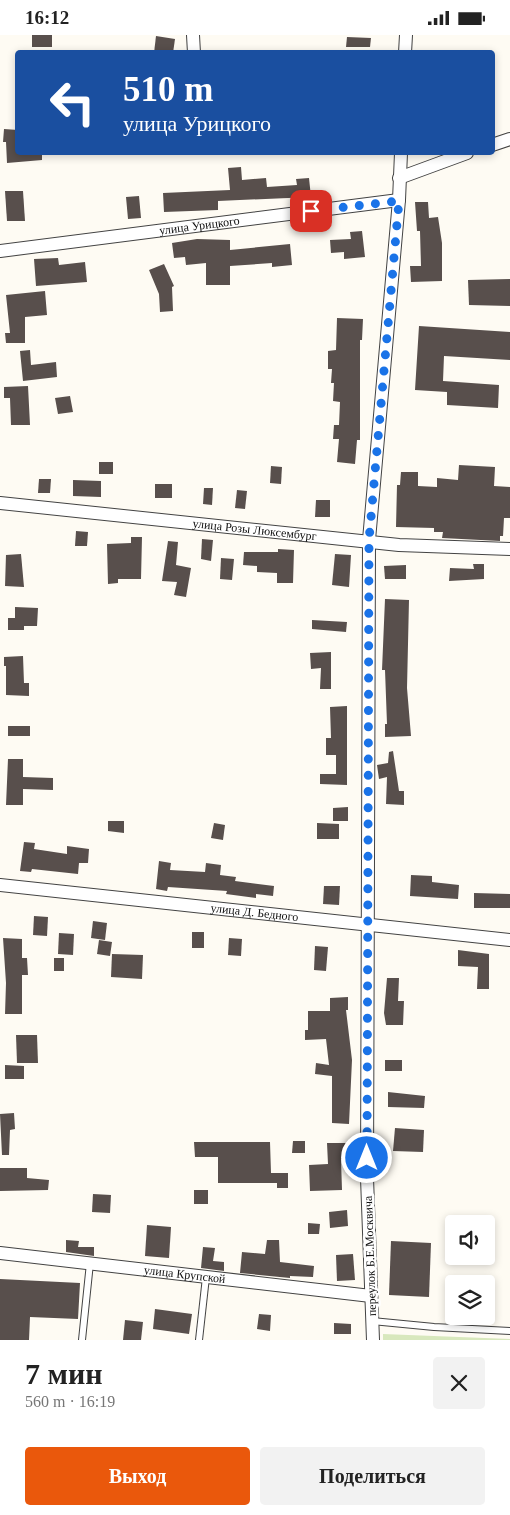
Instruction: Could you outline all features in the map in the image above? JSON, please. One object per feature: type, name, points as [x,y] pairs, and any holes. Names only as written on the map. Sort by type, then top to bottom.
[{"type":"street","points":[[193,35],[194,50]]},
{"type":"street","points":[[405,50],[406,35]]},
{"type":"street","points":[[495,144],[510,139]]},
{"type":"street","name":"переулок Б.Е.Москвича","points":[[373,1340],[367,1177],[366,925],[369,540],[399,201],[400,155]]},
{"type":"street","points":[[399,178],[462,155]]},
{"type":"street","name":"улица Урицкого","points":[[0,251],[399,201]]},
{"type":"street","name":"улица Розы Люксембург","points":[[0,503],[369,540],[399,545],[510,549]]},
{"type":"street","name":"улица Д. Бедного","points":[[0,885],[510,940]]},
{"type":"street","name":"улица Крупской","points":[[0,1253],[371,1296]]},
{"type":"lane","points":[[82,1340],[90,1263]]},
{"type":"lane","points":[[199,1340],[206,1277]]},
{"type":"lane","points":[[372,1321],[434,1327],[510,1331]]},
{"type":"green space","points":[[383,1334],[510,1339],[510,1340],[383,1340]]},
{"type":"building","points":[[32,35],[52,35],[52,47],[32,47]]},
{"type":"building","points":[[156,36],[175,39],[173,50],[154,50]]},
{"type":"building","points":[[347,37],[371,38],[370,47],[346,47]]},
{"type":"building","points":[[4,129],[15,130],[15,155],[42,155],[42,160],[7,163],[6,142],[3,142]]},
{"type":"building","points":[[241,167],[242,180],[266,178],[267,187],[297,185],[296,179],[309,178],[311,197],[218,201],[218,210],[164,212],[163,193],[230,190],[228,168]]},
{"type":"building","points":[[5,191],[23,191],[25,221],[7,221]]},
{"type":"building","points":[[139,196],[141,218],[128,219],[126,197]]},
{"type":"building","points":[[415,202],[428,202],[429,218],[438,217],[442,243],[442,281],[411,282],[410,266],[421,266],[420,231],[417,231]]},
{"type":"building","points":[[362,231],[365,257],[344,259],[344,252],[331,253],[330,240],[351,239],[350,232]]},
{"type":"building","points":[[197,239],[230,240],[230,250],[290,244],[292,265],[272,267],[272,263],[230,266],[230,285],[206,285],[206,263],[186,265],[185,257],[174,258],[172,243]]},
{"type":"building","points":[[58,258],[59,265],[85,262],[87,282],[36,286],[34,259]]},
{"type":"building","points":[[164,264],[174,286],[172,287],[173,311],[160,312],[159,294],[149,270]]},
{"type":"building","points":[[510,279],[510,306],[469,305],[468,280]]},
{"type":"building","points":[[45,291],[47,315],[25,317],[25,343],[6,343],[5,333],[10,333],[6,295]]},
{"type":"building","points":[[337,318],[363,319],[362,340],[360,340],[360,440],[357,440],[355,464],[337,462],[339,439],[333,439],[334,425],[339,425],[340,402],[333,401],[334,383],[331,383],[332,369],[328,369],[328,351],[336,350]]},
{"type":"building","points":[[419,326],[510,332],[510,360],[444,356],[443,381],[499,385],[498,408],[447,405],[447,392],[415,390]]},
{"type":"building","points":[[30,350],[31,365],[56,362],[57,377],[23,381],[20,351]]},
{"type":"building","points":[[28,386],[30,425],[11,425],[10,398],[4,398],[4,387]]},
{"type":"building","points":[[70,396],[73,412],[58,414],[55,398]]},
{"type":"building","points":[[99,462],[113,462],[113,474],[99,474]]},
{"type":"building","points":[[459,465],[495,467],[494,486],[510,487],[510,518],[504,518],[503,536],[500,536],[500,541],[442,538],[443,532],[434,532],[434,528],[396,527],[397,485],[400,485],[401,472],[418,472],[418,486],[437,487],[437,478],[458,480]]},
{"type":"building","points":[[271,466],[282,467],[281,484],[270,483]]},
{"type":"building","points":[[39,479],[51,479],[50,493],[38,493]]},
{"type":"building","points":[[73,480],[101,481],[101,497],[73,496]]},
{"type":"building","points":[[155,484],[172,484],[172,498],[155,498]]},
{"type":"building","points":[[204,488],[213,488],[212,505],[203,504]]},
{"type":"building","points":[[237,490],[247,491],[245,509],[235,508]]},
{"type":"building","points":[[316,500],[330,500],[330,517],[315,517]]},
{"type":"building","points":[[76,531],[88,532],[87,546],[75,546]]},
{"type":"building","points":[[131,537],[142,537],[141,579],[118,579],[118,583],[108,584],[107,544],[131,543]]},
{"type":"building","points":[[202,539],[213,540],[211,561],[201,559]]},
{"type":"building","points":[[168,541],[178,542],[176,565],[191,568],[186,597],[174,595],[177,582],[162,581]]},
{"type":"building","points":[[278,549],[294,550],[293,583],[277,583],[277,573],[257,572],[257,566],[243,565],[244,552],[278,552]]},
{"type":"building","points":[[21,554],[24,587],[5,586],[6,555]]},
{"type":"building","points":[[335,554],[351,555],[349,587],[332,585]]},
{"type":"building","points":[[221,558],[234,559],[232,580],[220,579]]},
{"type":"building","points":[[473,564],[484,564],[484,579],[449,581],[450,568],[474,569]]},
{"type":"building","points":[[406,565],[406,579],[385,579],[384,566]]},
{"type":"building","points":[[385,599],[409,600],[407,688],[411,736],[385,737],[385,724],[387,724],[385,670],[382,670]]},
{"type":"building","points":[[15,607],[38,608],[37,626],[24,626],[24,630],[8,630],[8,618],[15,618]]},
{"type":"building","points":[[312,620],[347,622],[346,632],[312,629]]},
{"type":"building","points":[[331,652],[331,689],[320,689],[321,668],[311,669],[310,653]]},
{"type":"building","points":[[23,656],[24,683],[29,683],[29,696],[6,695],[6,666],[4,666],[4,657]]},
{"type":"building","points":[[347,706],[347,785],[320,784],[320,774],[336,774],[336,755],[326,755],[326,738],[331,738],[330,707]]},
{"type":"building","points":[[8,726],[30,726],[30,736],[8,736]]},
{"type":"building","points":[[393,751],[399,791],[404,791],[404,805],[386,804],[387,777],[379,779],[377,765],[388,763],[389,752]]},
{"type":"building","points":[[8,759],[23,759],[23,777],[53,778],[53,790],[23,789],[23,805],[6,805]]},
{"type":"building","points":[[348,807],[348,821],[333,821],[333,808]]},
{"type":"building","points":[[108,821],[124,821],[124,833],[108,831]]},
{"type":"building","points":[[214,823],[225,825],[223,840],[211,838]]},
{"type":"building","points":[[317,823],[339,824],[339,839],[317,839]]},
{"type":"building","points":[[24,842],[35,843],[34,849],[67,854],[67,846],[89,849],[88,863],[79,863],[78,874],[32,869],[31,872],[20,871]]},
{"type":"building","points":[[159,861],[171,863],[170,870],[205,872],[206,863],[221,865],[220,875],[236,877],[235,881],[274,886],[273,896],[256,894],[256,898],[226,894],[227,891],[168,887],[167,891],[156,889]]},
{"type":"building","points":[[411,875],[432,876],[432,882],[459,885],[458,899],[410,896]]},
{"type":"building","points":[[324,886],[340,886],[339,905],[323,904]]},
{"type":"building","points":[[474,893],[510,894],[510,908],[474,908]]},
{"type":"building","points":[[34,916],[48,917],[47,936],[33,935]]},
{"type":"building","points":[[93,921],[107,923],[105,940],[91,938]]},
{"type":"building","points":[[192,932],[204,932],[204,948],[192,948]]},
{"type":"building","points":[[59,933],[74,934],[73,955],[58,954]]},
{"type":"building","points":[[3,938],[22,939],[22,958],[27,958],[28,975],[22,975],[22,1014],[5,1014],[6,983]]},
{"type":"building","points":[[229,938],[242,939],[241,956],[228,955]]},
{"type":"building","points":[[99,940],[112,942],[110,956],[97,954]]},
{"type":"building","points":[[315,946],[328,947],[326,971],[314,970]]},
{"type":"building","points":[[458,950],[489,954],[489,989],[477,989],[478,967],[458,966]]},
{"type":"building","points":[[112,954],[143,955],[142,979],[111,977]]},
{"type":"building","points":[[54,958],[64,958],[64,971],[54,971]]},
{"type":"building","points":[[387,978],[399,978],[398,1001],[404,1001],[403,1025],[386,1025],[384,1013]]},
{"type":"building","points":[[348,997],[348,1010],[346,1010],[352,1060],[349,1124],[332,1123],[332,1076],[315,1074],[316,1063],[329,1065],[326,1039],[305,1040],[305,1030],[308,1030],[308,1011],[330,1011],[330,998]]},
{"type":"building","points":[[16,1035],[37,1035],[38,1063],[17,1063]]},
{"type":"building","points":[[385,1060],[402,1060],[402,1071],[385,1071]]},
{"type":"building","points":[[5,1065],[24,1066],[24,1079],[5,1079]]},
{"type":"building","points":[[388,1092],[425,1096],[424,1108],[388,1107]]},
{"type":"building","points":[[14,1113],[15,1129],[10,1130],[9,1155],[2,1155],[0,1114]]},
{"type":"building","points":[[395,1128],[424,1130],[423,1152],[393,1151]]},
{"type":"building","points":[[293,1141],[305,1141],[305,1153],[292,1153]]},
{"type":"building","points":[[194,1142],[270,1142],[271,1173],[288,1173],[288,1188],[277,1188],[277,1183],[218,1183],[218,1157],[195,1157]]},
{"type":"building","points":[[327,1143],[349,1143],[349,1159],[341,1159],[342,1190],[310,1191],[309,1165],[328,1164]]},
{"type":"building","points":[[0,1168],[27,1168],[27,1178],[49,1180],[48,1190],[0,1191]]},
{"type":"building","points":[[194,1190],[208,1190],[208,1204],[194,1204]]},
{"type":"building","points":[[93,1194],[111,1195],[110,1213],[92,1212]]},
{"type":"building","points":[[347,1210],[348,1226],[330,1228],[329,1212]]},
{"type":"building","points":[[308,1223],[320,1224],[319,1234],[308,1234]]},
{"type":"building","points":[[147,1225],[171,1227],[169,1258],[145,1256]]},
{"type":"building","points":[[66,1240],[79,1241],[78,1247],[94,1247],[94,1256],[66,1252]]},
{"type":"building","points":[[267,1240],[279,1240],[280,1262],[314,1266],[313,1277],[290,1276],[290,1278],[240,1273],[242,1252],[265,1254]]},
{"type":"building","points":[[391,1241],[431,1243],[429,1297],[389,1295]]},
{"type":"building","points":[[203,1247],[215,1248],[213,1261],[224,1262],[224,1271],[201,1268]]},
{"type":"building","points":[[353,1254],[355,1280],[337,1281],[336,1255]]},
{"type":"building","points":[[0,1279],[80,1283],[78,1319],[30,1317],[29,1340],[0,1340]]},
{"type":"building","points":[[155,1309],[192,1314],[189,1334],[153,1329]]},
{"type":"building","points":[[259,1314],[271,1315],[270,1331],[257,1329]]},
{"type":"building","points":[[125,1320],[143,1322],[141,1340],[123,1340]]},
{"type":"building","points":[[334,1323],[351,1324],[351,1334],[334,1334]]},
{"type":"route","points":[[311,211],[399,201],[369,540],[366,925],[367,1158]]}]
